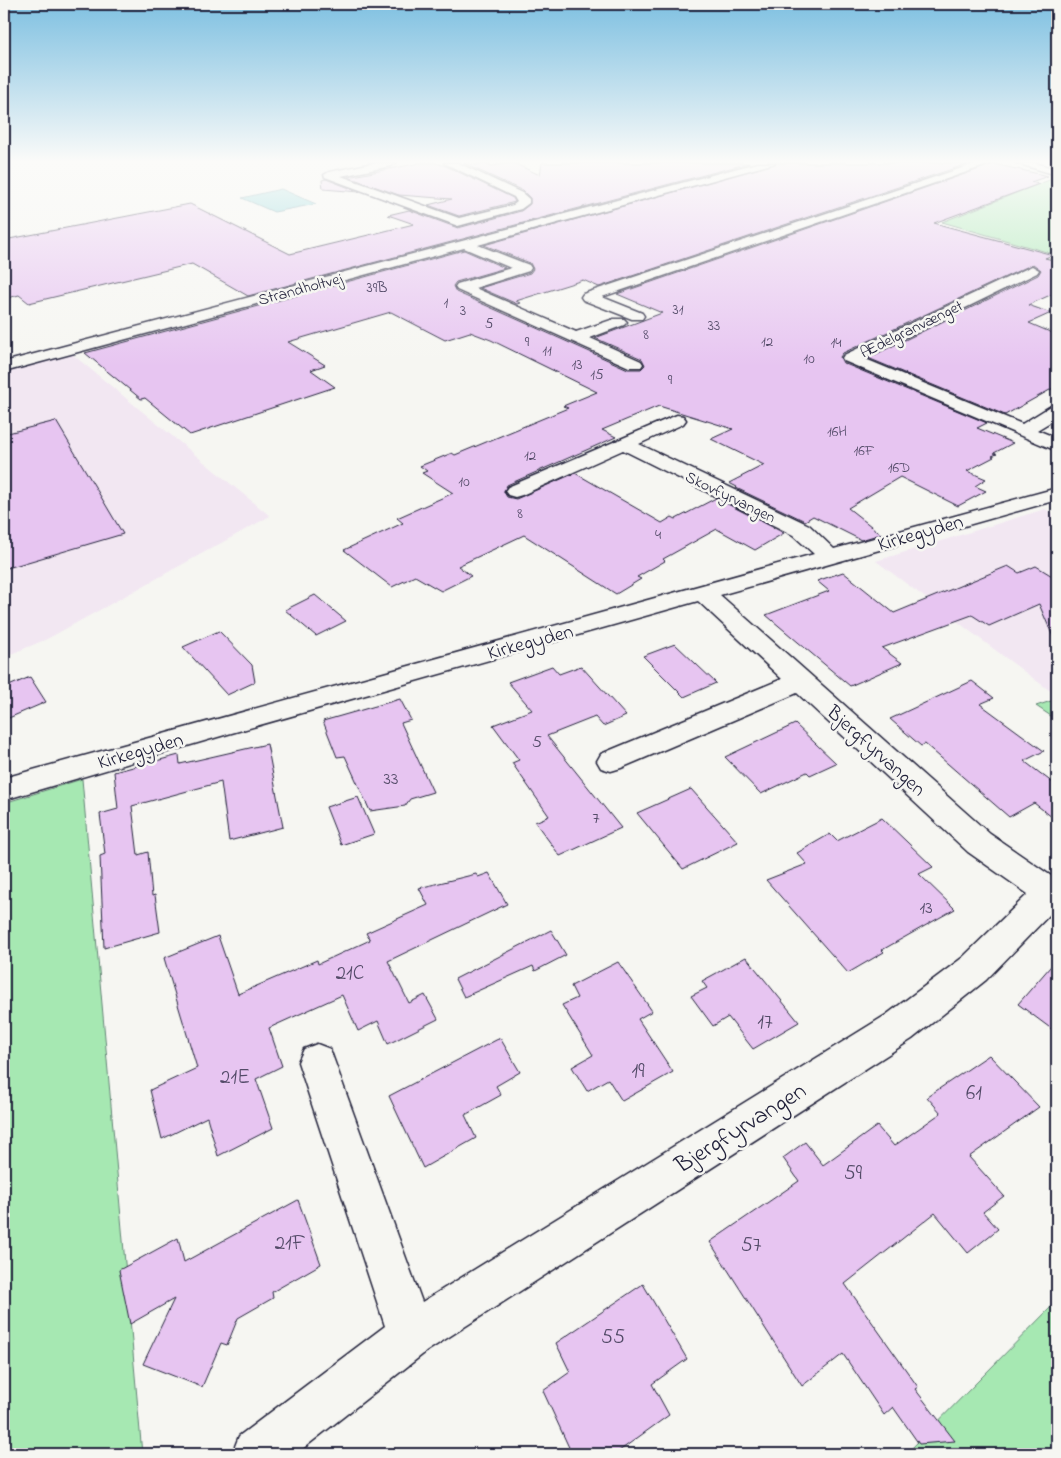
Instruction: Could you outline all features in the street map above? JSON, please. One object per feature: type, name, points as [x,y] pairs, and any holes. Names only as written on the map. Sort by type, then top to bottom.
[{"type":"street","name":"Strandholtvej","points":[[4,367],[515,231]]},
{"type":"street","points":[[637,316],[588,297],[785,231]]},
{"type":"street","points":[[465,244],[524,268],[462,287],[635,364]]},
{"type":"street","name":"Ædelgranvænget","points":[[1032,270],[850,358],[1057,445]]},
{"type":"street","points":[[575,338],[619,322]]},
{"type":"street","points":[[1023,431],[1057,410]]},
{"type":"street","points":[[515,491],[677,420]]},
{"type":"street","name":"Skovfyrvangen","points":[[625,444],[801,530],[830,558]]},
{"type":"street","name":"Kirkegyden","points":[[4,789],[1057,494]]},
{"type":"street","name":"Bjergfyrvangen","points":[[256,1454],[411,1335],[899,1027],[974,968],[1053,895],[979,843],[703,593]]},
{"type":"street","points":[[612,761],[800,681]]},
{"type":"street","points":[[317,1062],[411,1335]]},
{"type":"shaded area","points":[[72,354],[270,516],[47,639],[4,657],[4,372]]},
{"type":"shaded area","points":[[1045,509],[1057,516],[1057,696],[876,561]]},
{"type":"green space","points":[[974,231],[1057,231],[1057,255]]},
{"type":"green space","points":[[1057,699],[1057,720],[1036,706]]},
{"type":"green space","points":[[82,779],[142,1454],[4,1454],[4,803]]},
{"type":"green space","points":[[1057,1301],[1057,1454],[906,1454]]},
{"type":"building","points":[[50,231],[244,231],[290,254],[385,231],[493,231],[248,296],[192,264],[29,303],[19,295],[4,299],[4,240]]},
{"type":"building","points":[[534,231],[766,231],[599,287],[583,280],[516,301],[520,303],[517,304],[480,288],[530,273],[533,269],[530,263],[484,245]]},
{"type":"building","points":[[800,231],[964,231],[1053,255],[1045,258],[1057,261],[1057,292],[1028,305],[1051,313],[1029,323],[1057,335],[1057,386],[1005,415],[868,358],[1038,275],[1041,270],[1033,264],[843,353],[840,357],[843,363],[987,423],[977,428],[1013,443],[994,453],[997,454],[992,456],[994,457],[967,471],[986,479],[975,486],[986,491],[958,506],[900,477],[848,508],[881,534],[861,540],[813,516],[805,521],[736,488],[729,483],[764,465],[711,439],[733,429],[659,406],[602,430],[616,437],[507,485],[504,492],[507,497],[516,499],[575,473],[662,523],[672,517],[676,519],[716,498],[784,533],[755,550],[717,529],[663,559],[665,561],[637,577],[641,579],[616,594],[524,535],[458,566],[471,576],[441,591],[415,576],[392,587],[344,550],[403,523],[397,518],[453,493],[422,473],[427,471],[420,466],[452,453],[455,455],[568,408],[563,406],[597,392],[491,340],[470,332],[445,340],[391,312],[288,342],[325,365],[311,370],[335,387],[190,435],[145,398],[141,399],[85,353],[464,250],[505,268],[456,282],[453,286],[456,292],[628,369],[641,369],[645,365],[642,359],[595,338],[662,313],[617,294]]},
{"type":"building","points":[[56,421],[123,534],[4,569],[4,434]]},
{"type":"building","points":[[1008,566],[1019,573],[1036,566],[1057,579],[1057,646],[1039,604],[989,626],[972,615],[882,648],[902,663],[850,686],[766,615],[829,591],[817,581],[843,572],[894,613]]},
{"type":"building","points":[[315,595],[346,621],[316,636],[285,610]]},
{"type":"building","points":[[219,631],[252,665],[255,682],[227,695],[183,647]]},
{"type":"building","points":[[675,644],[716,683],[684,697],[643,656]]},
{"type":"building","points":[[552,666],[559,674],[581,666],[626,716],[603,726],[595,717],[547,736],[621,828],[560,856],[535,822],[549,816],[512,763],[519,760],[493,725],[532,710],[508,682]]},
{"type":"building","points":[[30,677],[46,702],[4,720],[4,688]]},
{"type":"building","points":[[972,681],[994,698],[980,704],[1044,751],[1024,761],[1057,786],[1057,821],[1034,803],[1009,817],[925,744],[921,746],[890,719]]},
{"type":"building","points":[[400,699],[411,720],[401,723],[433,792],[410,799],[405,806],[370,811],[345,756],[337,757],[323,721]]},
{"type":"building","points":[[795,724],[836,763],[810,775],[807,772],[761,794],[725,757]]},
{"type":"building","points":[[267,744],[283,827],[229,841],[221,782],[132,806],[138,855],[148,852],[152,896],[155,895],[160,932],[104,948],[100,856],[105,854],[100,814],[118,809],[114,772],[179,755],[180,764]]},
{"type":"building","points":[[691,789],[738,842],[683,869],[637,813]]},
{"type":"building","points":[[358,797],[374,834],[341,845],[326,807]]},
{"type":"building","points":[[882,818],[933,867],[919,874],[955,909],[882,950],[884,952],[848,973],[766,880],[807,864],[797,853],[830,834],[837,841]]},
{"type":"building","points":[[489,873],[507,904],[388,961],[409,1003],[425,995],[438,1019],[388,1044],[378,1021],[358,1031],[342,995],[269,1028],[282,1066],[256,1079],[273,1128],[218,1156],[207,1117],[162,1139],[150,1090],[197,1068],[164,958],[218,936],[238,994],[317,960],[318,964],[370,940],[366,933],[428,905],[419,888],[476,874],[478,877]]},
{"type":"building","points":[[551,930],[566,955],[535,971],[533,966],[464,997],[455,979]]},
{"type":"building","points":[[746,957],[799,1022],[753,1049],[728,1017],[713,1026],[691,996],[707,988],[702,981]]},
{"type":"building","points":[[1057,959],[1057,1033],[1018,1004]]},
{"type":"building","points":[[618,962],[652,1011],[638,1019],[673,1072],[622,1101],[608,1079],[587,1091],[572,1067],[593,1055],[562,1005],[577,998],[571,986]]},
{"type":"building","points":[[500,1038],[520,1072],[496,1086],[501,1095],[465,1115],[476,1138],[423,1168],[389,1096]]},
{"type":"building","points":[[989,1055],[1039,1107],[969,1157],[1004,1196],[983,1212],[998,1229],[968,1253],[935,1213],[845,1284],[918,1387],[915,1389],[955,1441],[919,1444],[893,1407],[884,1415],[843,1354],[802,1386],[710,1242],[799,1181],[783,1158],[805,1142],[823,1165],[877,1126],[894,1146],[941,1113],[927,1097]]},
{"type":"building","points":[[298,1200],[321,1264],[272,1292],[273,1298],[238,1318],[227,1345],[221,1343],[202,1387],[143,1364],[174,1299],[130,1324],[119,1270],[178,1238],[184,1262]]},
{"type":"building","points":[[643,1284],[687,1359],[652,1384],[669,1415],[615,1454],[572,1454],[543,1391],[570,1372],[556,1343]]}]
